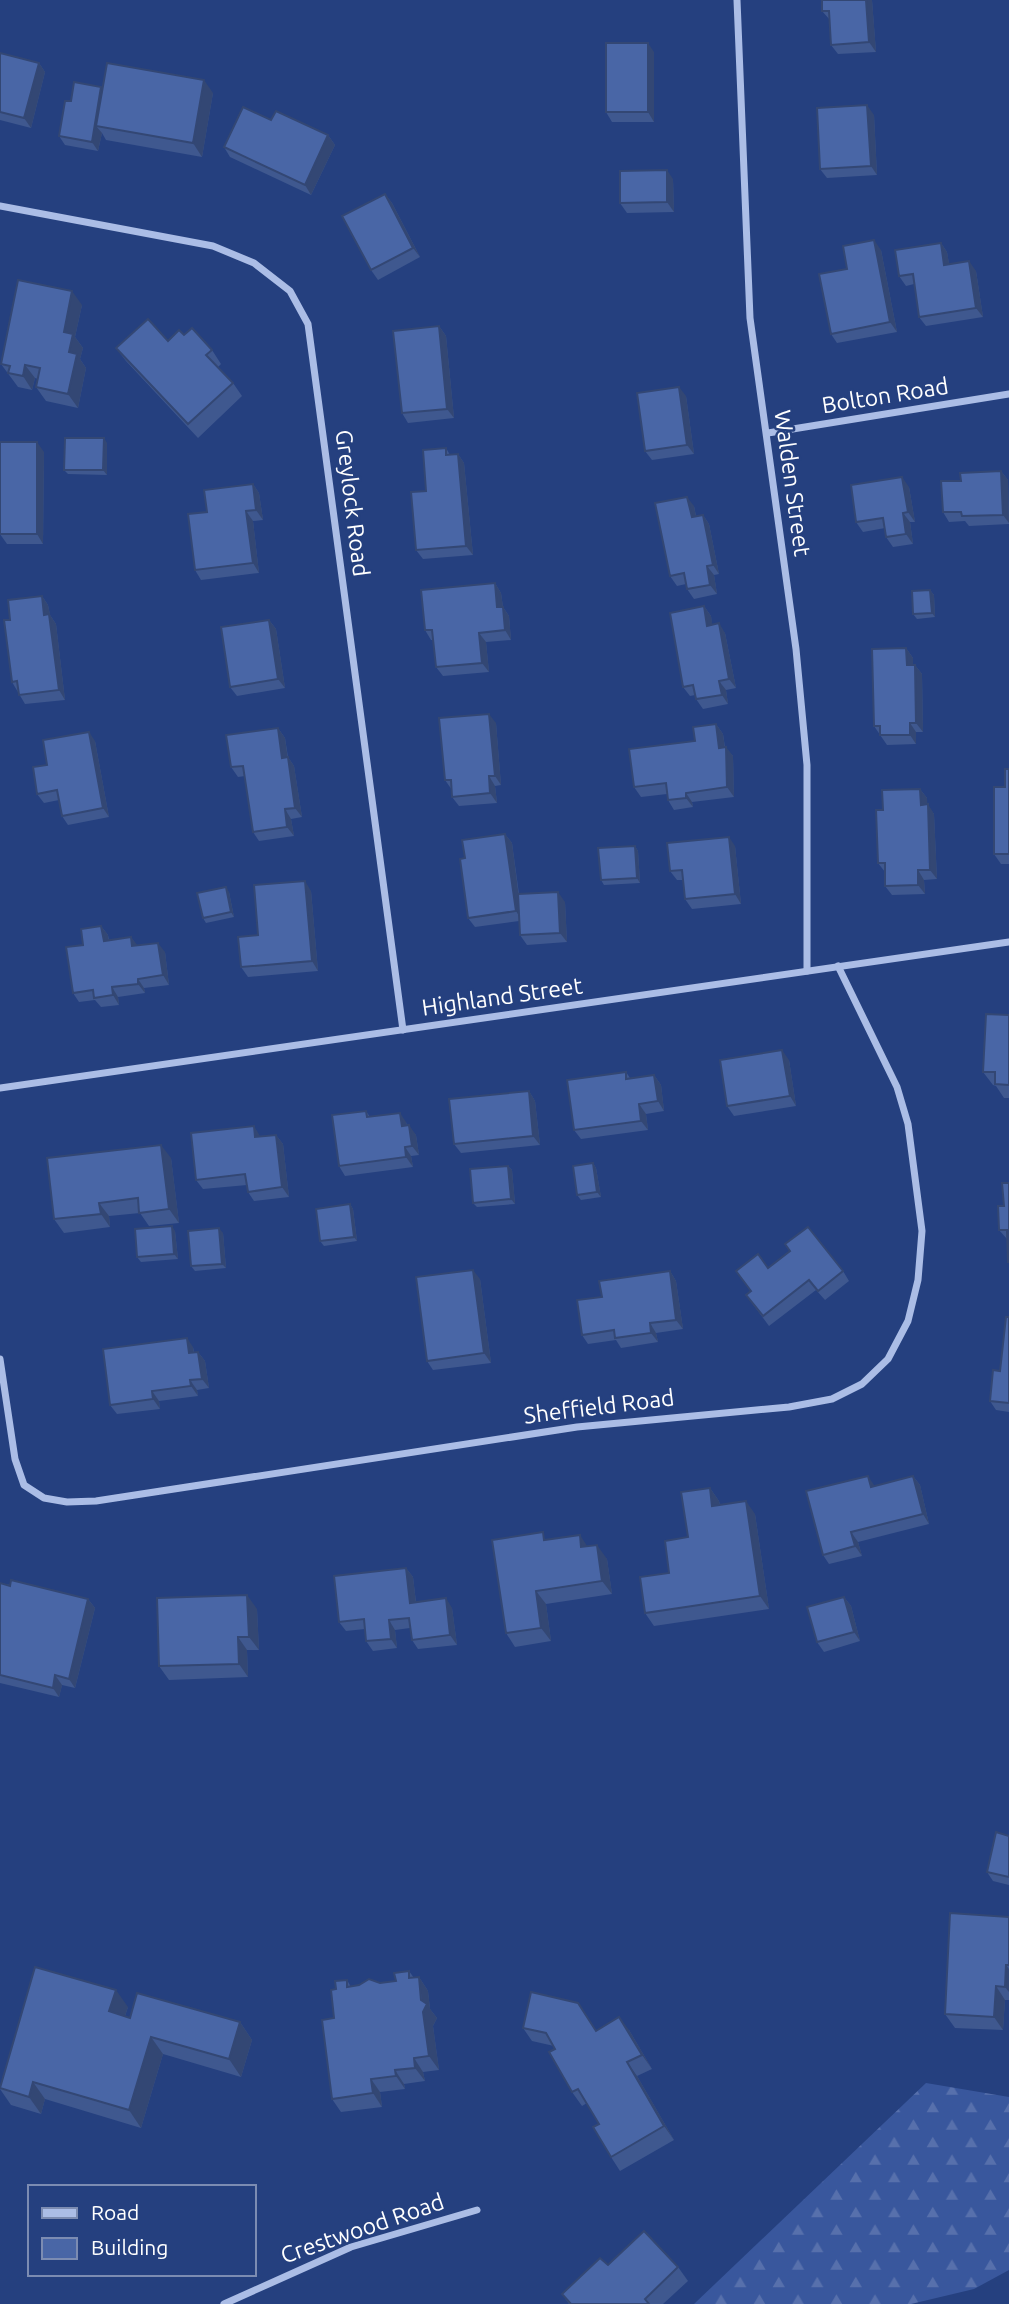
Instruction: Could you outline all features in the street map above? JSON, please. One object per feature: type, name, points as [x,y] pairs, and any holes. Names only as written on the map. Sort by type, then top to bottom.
[{"type":"street","name":"Walden Street","points":[[737,0],[750,318],[796,649],[807,765],[807,971]]},
{"type":"street","name":"Greylock Road","points":[[0,206],[213,246],[254,263],[290,291],[308,324],[402,1030]]},
{"type":"street","name":"Bolton Road","points":[[768,433],[1009,394]]},
{"type":"street","name":"Highland Street","points":[[0,1088],[1009,942]]},
{"type":"street","name":"Sheffield Road","points":[[0,1359],[15,1459],[24,1485],[44,1498],[67,1502],[96,1501],[578,1427],[789,1407],[832,1399],[862,1384],[888,1359],[908,1321],[918,1280],[922,1231],[908,1124],[897,1087],[838,966]]},
{"type":"street","name":"Crestwood Road","points":[[224,2304],[351,2247],[477,2210]]},
{"type":"green space","points":[[926,2083],[1009,2097],[1009,2270],[974,2289],[911,2304],[694,2304]]},
{"type":"building","points":[[822,0],[866,0],[869,42],[831,45],[829,11],[822,11]]},
{"type":"building","points":[[606,43],[648,43],[648,112],[606,112]]},
{"type":"building","points":[[0,53],[39,63],[24,118],[0,112]]},
{"type":"building","points":[[107,63],[204,80],[193,143],[96,126]]},
{"type":"building","points":[[74,82],[101,87],[92,142],[59,136],[65,101],[71,101]]},
{"type":"building","points":[[867,105],[871,166],[820,169],[817,108]]},
{"type":"building","points":[[243,107],[271,120],[276,111],[328,135],[305,185],[224,147]]},
{"type":"building","points":[[667,170],[667,202],[620,203],[620,171]]},
{"type":"building","points":[[385,194],[413,248],[371,270],[342,216]]},
{"type":"building","points":[[874,240],[890,322],[831,334],[819,274],[847,269],[843,246]]},
{"type":"building","points":[[941,243],[944,265],[969,261],[976,308],[919,317],[913,274],[899,276],[895,250]]},
{"type":"building","points":[[18,280],[72,291],[64,332],[73,334],[69,352],[77,354],[68,394],[36,387],[40,368],[25,365],[23,376],[8,373],[10,366],[1,364]]},
{"type":"building","points":[[148,319],[168,341],[179,330],[184,335],[192,328],[212,350],[206,355],[233,383],[188,424],[116,348]]},
{"type":"building","points":[[439,326],[447,409],[402,413],[393,331]]},
{"type":"building","points":[[679,387],[687,445],[645,451],[637,393]]},
{"type":"building","points":[[65,438],[104,438],[103,470],[64,470]]},
{"type":"building","points":[[0,442],[37,442],[37,534],[0,534]]},
{"type":"building","points":[[446,448],[446,455],[458,454],[466,546],[416,550],[411,492],[426,491],[423,450]]},
{"type":"building","points":[[1001,471],[1003,515],[962,516],[961,512],[943,512],[941,481],[961,481],[960,473]]},
{"type":"building","points":[[902,477],[908,512],[903,513],[906,534],[886,537],[883,518],[856,522],[851,485]]},
{"type":"building","points":[[253,484],[256,510],[246,511],[253,563],[195,570],[188,514],[207,512],[204,490]]},
{"type":"building","points":[[687,497],[692,517],[703,515],[713,565],[707,566],[710,585],[687,589],[684,573],[670,576],[655,503]]},
{"type":"building","points":[[495,583],[497,607],[503,607],[505,630],[479,633],[482,663],[436,667],[432,630],[425,630],[421,590]]},
{"type":"building","points":[[930,590],[932,613],[913,614],[912,591]]},
{"type":"building","points":[[42,596],[44,615],[49,614],[59,690],[19,695],[17,681],[12,682],[4,620],[10,620],[8,600]]},
{"type":"building","points":[[704,606],[707,626],[719,623],[729,679],[719,681],[722,695],[696,699],[693,685],[683,687],[670,613]]},
{"type":"building","points":[[269,620],[278,679],[230,687],[221,627]]},
{"type":"building","points":[[906,648],[907,665],[915,665],[916,723],[910,723],[910,735],[880,735],[880,726],[874,726],[872,649]]},
{"type":"building","points":[[489,714],[495,776],[489,776],[490,793],[452,797],[451,780],[445,780],[439,718]]},
{"type":"building","points":[[716,724],[719,748],[726,747],[727,787],[686,793],[686,798],[668,800],[666,783],[634,787],[629,749],[695,741],[693,727]]},
{"type":"building","points":[[278,728],[282,758],[288,757],[295,808],[285,809],[287,827],[253,832],[243,766],[231,767],[226,735]]},
{"type":"building","points":[[89,732],[103,808],[62,816],[57,790],[37,794],[33,767],[47,765],[43,740]]},
{"type":"building","points":[[1005,769],[1009,769],[1009,854],[994,854],[994,787],[1005,787]]},
{"type":"building","points":[[920,789],[921,805],[928,804],[930,870],[918,870],[918,885],[885,886],[885,863],[878,863],[876,810],[883,810],[882,790]]},
{"type":"building","points":[[505,834],[516,911],[468,918],[460,859],[465,858],[462,840]]},
{"type":"building","points":[[729,837],[735,894],[685,899],[682,870],[670,871],[667,843]]},
{"type":"building","points":[[635,846],[637,878],[601,880],[598,848]]},
{"type":"building","points":[[305,881],[312,961],[241,967],[238,937],[258,935],[254,885]]},
{"type":"building","points":[[226,887],[231,912],[203,918],[197,893]]},
{"type":"building","points":[[558,892],[560,933],[520,935],[518,894]]},
{"type":"building","points":[[101,926],[104,941],[131,937],[132,946],[158,943],[163,975],[138,979],[138,984],[112,987],[113,995],[94,998],[93,990],[73,993],[66,947],[83,945],[81,929]]},
{"type":"building","points":[[986,1014],[1009,1015],[1009,1085],[995,1084],[995,1072],[983,1072]]},
{"type":"building","points":[[782,1050],[790,1096],[727,1106],[720,1060]]},
{"type":"building","points":[[626,1072],[626,1079],[654,1075],[658,1101],[639,1104],[641,1121],[574,1130],[567,1080]]},
{"type":"building","points":[[529,1091],[533,1136],[454,1144],[449,1099]]},
{"type":"building","points":[[366,1111],[367,1117],[400,1113],[402,1126],[409,1125],[412,1146],[405,1147],[406,1157],[339,1166],[332,1115]]},
{"type":"building","points":[[254,1126],[255,1137],[276,1135],[282,1187],[248,1192],[245,1174],[196,1180],[191,1133]]},
{"type":"building","points":[[161,1145],[169,1209],[139,1213],[138,1198],[99,1203],[101,1214],[54,1219],[47,1158]]},
{"type":"building","points":[[593,1163],[597,1192],[577,1195],[573,1166]]},
{"type":"building","points":[[508,1166],[511,1199],[473,1203],[470,1169]]},
{"type":"building","points":[[1002,1183],[1009,1183],[1009,1262],[1007,1230],[999,1230],[998,1206],[1004,1206]]},
{"type":"building","points":[[350,1204],[354,1237],[320,1241],[316,1209]]},
{"type":"building","points":[[172,1226],[174,1254],[137,1257],[135,1229]]},
{"type":"building","points":[[808,1227],[843,1271],[818,1291],[809,1280],[763,1316],[746,1295],[751,1291],[736,1271],[758,1254],[768,1268],[790,1251],[785,1244]]},
{"type":"building","points":[[219,1228],[222,1264],[191,1266],[188,1231]]},
{"type":"building","points":[[473,1270],[484,1353],[427,1361],[416,1277]]},
{"type":"building","points":[[670,1271],[676,1320],[650,1323],[651,1333],[615,1338],[614,1330],[582,1335],[577,1300],[602,1297],[599,1281]]},
{"type":"building","points":[[1006,1317],[1009,1317],[1009,1403],[990,1401],[993,1370],[1000,1371]]},
{"type":"building","points":[[187,1338],[189,1353],[198,1352],[202,1379],[190,1380],[191,1386],[152,1391],[153,1399],[110,1405],[103,1349]]},
{"type":"building","points":[[868,1476],[871,1487],[913,1476],[923,1514],[851,1532],[855,1546],[823,1555],[806,1491]]},
{"type":"building","points":[[710,1488],[712,1506],[746,1501],[760,1596],[645,1613],[640,1577],[669,1573],[665,1541],[688,1537],[681,1492]]},
{"type":"building","points":[[543,1532],[544,1540],[580,1535],[581,1547],[597,1545],[602,1581],[536,1591],[541,1628],[506,1633],[492,1540]]},
{"type":"building","points":[[406,1568],[410,1603],[446,1598],[450,1635],[412,1640],[409,1618],[389,1620],[391,1639],[366,1641],[364,1619],[339,1622],[334,1576]]},
{"type":"building","points":[[11,1580],[88,1599],[69,1679],[55,1675],[53,1688],[0,1675],[0,1583],[10,1586]]},
{"type":"building","points":[[247,1595],[249,1637],[238,1637],[239,1664],[159,1666],[157,1598]]},
{"type":"building","points":[[844,1597],[854,1632],[817,1642],[807,1607]]},
{"type":"building","points":[[996,1832],[1009,1836],[1009,1877],[987,1872]]},
{"type":"building","points":[[950,1913],[1009,1917],[1009,1965],[1006,1965],[1005,1987],[996,1986],[994,2017],[945,2014]]},
{"type":"building","points":[[35,1967],[116,1990],[109,2011],[130,2018],[137,1993],[240,2022],[229,2059],[151,2037],[129,2110],[33,2082],[29,2097],[0,2088]]},
{"type":"building","points":[[409,1971],[409,1978],[419,1977],[421,2000],[427,2004],[423,2012],[429,2056],[414,2058],[415,2068],[395,2070],[396,2076],[371,2079],[373,2093],[332,2099],[322,2020],[334,2018],[331,1990],[336,1989],[335,1981],[347,1980],[347,1987],[359,1985],[369,1979],[380,1983],[396,1981],[394,1973]]},
{"type":"building","points":[[531,1992],[578,2003],[596,2031],[619,2017],[642,2055],[627,2062],[664,2126],[611,2157],[593,2127],[599,2124],[578,2089],[572,2092],[549,2052],[555,2049],[546,2033],[523,2028]]},
{"type":"building","points":[[644,2231],[678,2267],[645,2299],[649,2304],[571,2304],[562,2294],[600,2258],[608,2265]]}]
